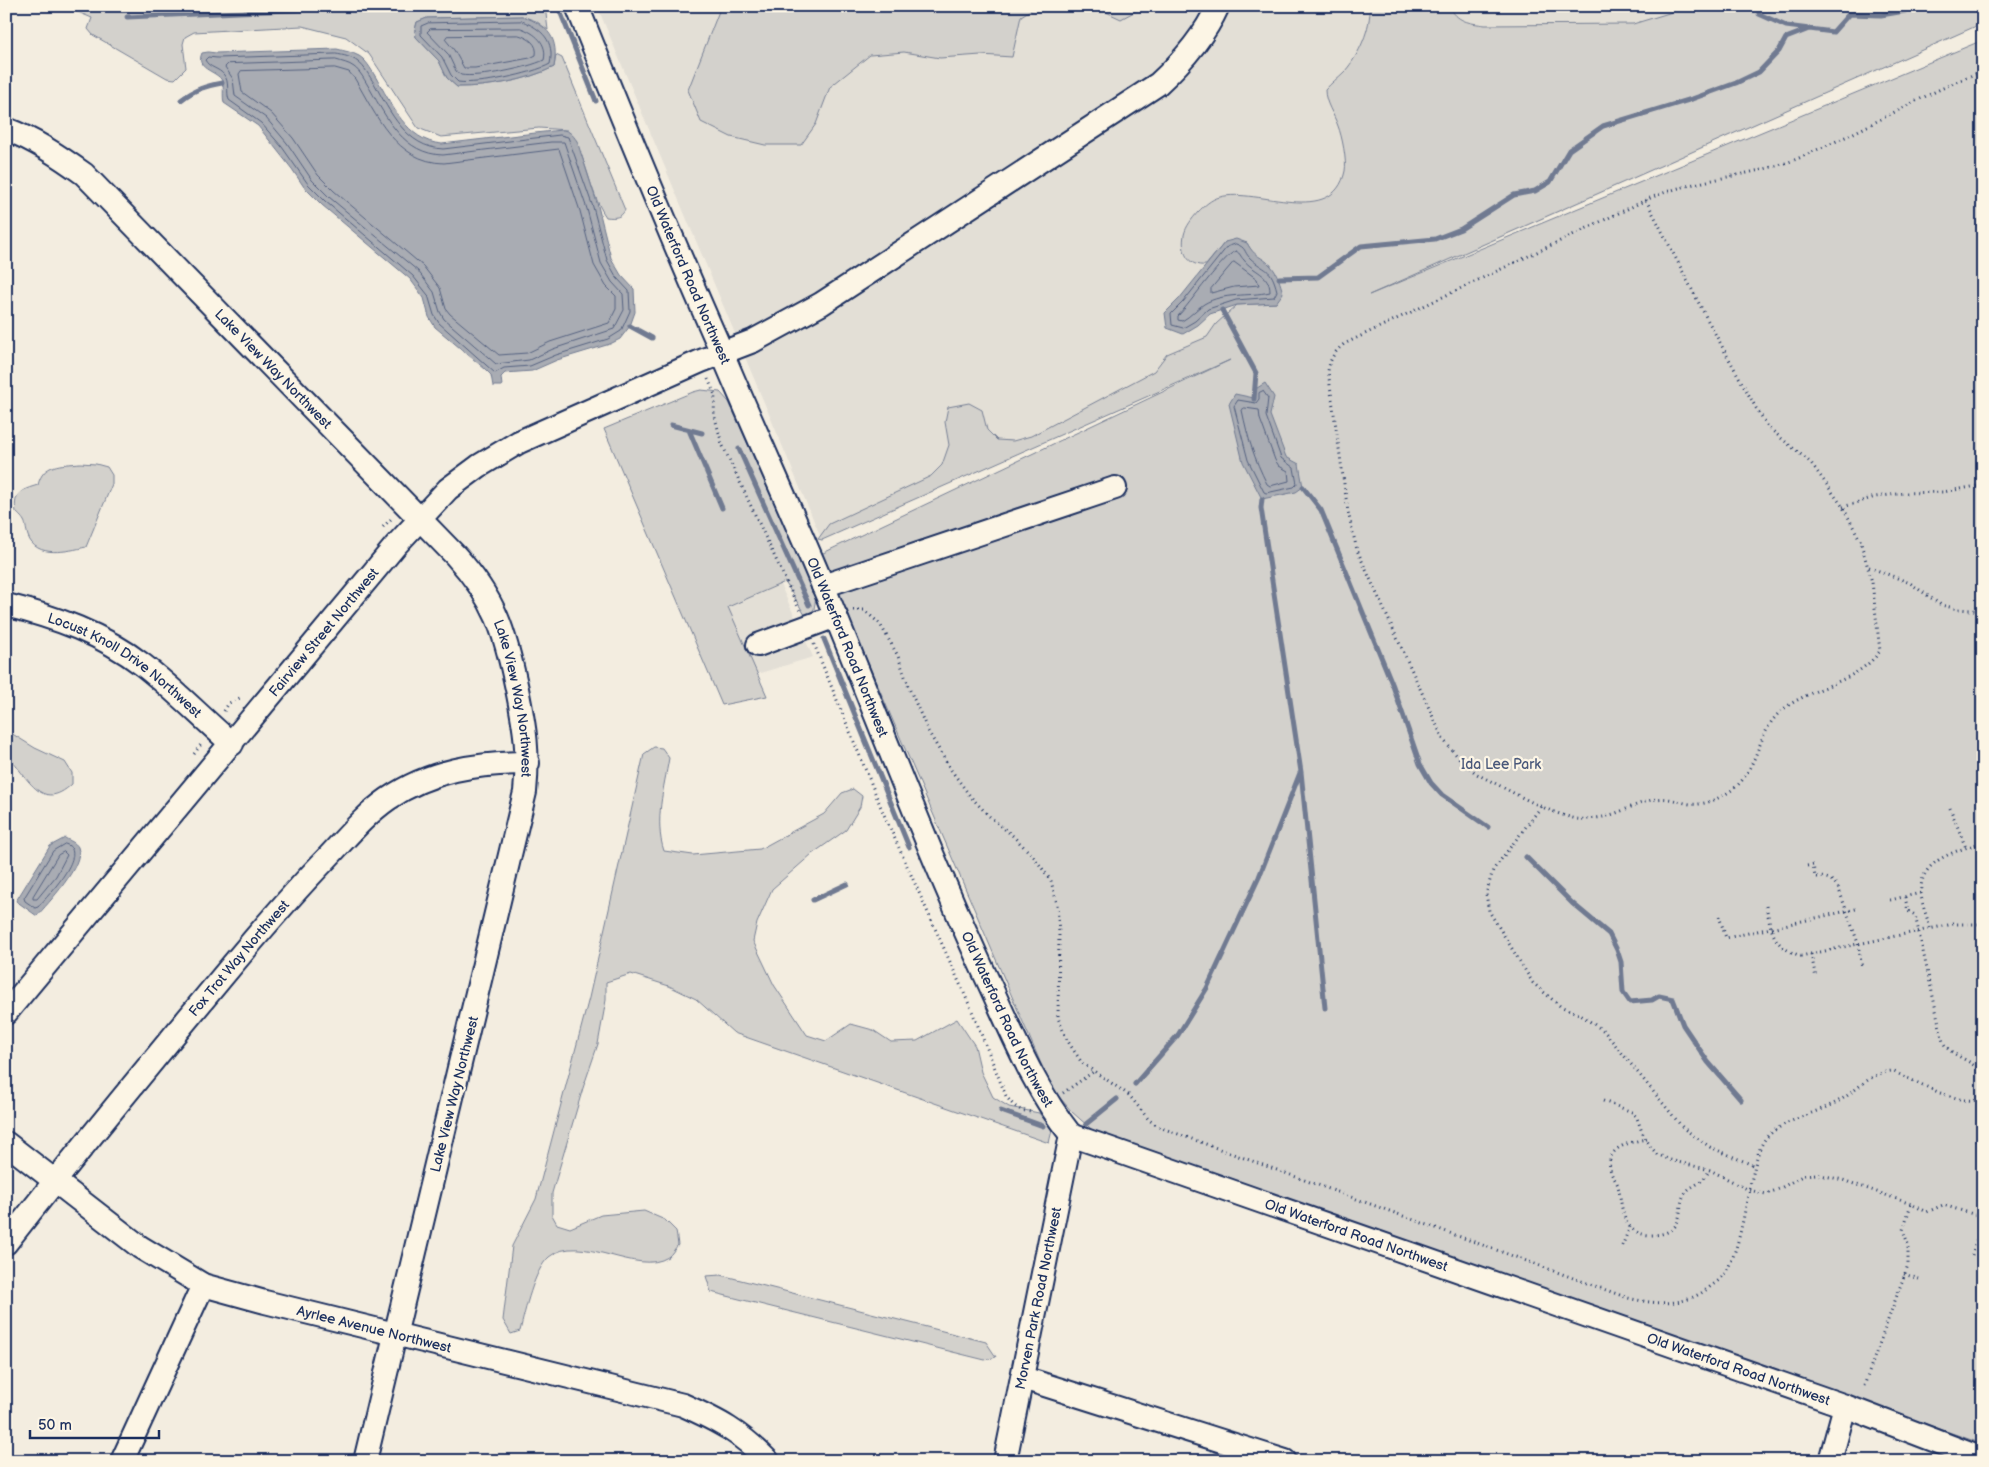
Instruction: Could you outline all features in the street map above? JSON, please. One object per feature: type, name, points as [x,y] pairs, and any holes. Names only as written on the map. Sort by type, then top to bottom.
[{"type":"street","name":"Old Waterford Road Northwest","points":[[577,6],[619,111],[836,616],[965,932],[1022,1056],[1048,1104],[1071,1135],[1845,1406],[1983,1460]]},
{"type":"street","name":"Fairview Street Northwest","points":[[6,1013],[232,744],[412,511],[448,490],[479,466],[519,442],[701,361],[753,341],[821,304],[1158,84],[1194,47],[1211,22],[1218,6]]},
{"type":"street","name":"Lake View Way Northwest","points":[[6,129],[55,153],[84,174],[467,568],[482,589],[497,616],[507,643],[526,732],[528,763],[525,792],[366,1461]]},
{"type":"street","points":[[823,586],[1115,488]]},
{"type":"street","name":"Locust Knoll Drive Northwest","points":[[6,605],[74,626],[107,642],[142,664],[232,744]]},
{"type":"street","points":[[758,645],[836,616]]},
{"type":"street","name":"Fox Trot Way Northwest","points":[[6,1243],[55,1180],[274,914],[365,817],[388,799],[414,784],[441,773],[472,766],[528,763]]},
{"type":"street","name":"Morven Park Road Northwest","points":[[1005,1461],[1071,1135]]},
{"type":"street","name":"Ayrlee Avenue Northwest","points":[[6,1143],[140,1247],[203,1285],[683,1405],[716,1419],[749,1441],[768,1461]]},
{"type":"street","points":[[122,1461],[203,1285]]},
{"type":"street","points":[[1023,1378],[1285,1461]]},
{"type":"street","points":[[1830,1461],[1845,1406]]},
{"type":"path","points":[[1646,200],[1702,311],[1756,408],[1769,428],[1811,463],[1843,507],[1860,540],[1872,582],[1880,651],[1873,660],[1855,674],[1793,702],[1780,712],[1767,727],[1746,774],[1733,789],[1703,804],[1690,804],[1669,798],[1655,799],[1604,817],[1578,819],[1541,807],[1477,774],[1457,757],[1443,739],[1357,550],[1348,512],[1328,371],[1330,360],[1335,351],[1344,344],[1646,200],[1684,187],[1783,164],[1844,139],[1917,100],[1983,71]]},
{"type":"path","points":[[701,361],[715,395],[714,414],[722,444],[735,476],[807,626]]},
{"type":"path","points":[[1843,507],[1875,497],[1943,492],[1983,485]]},
{"type":"path","points":[[381,530],[412,511]]},
{"type":"path","points":[[1868,567],[1910,583],[1941,604],[1958,609],[1983,611]]},
{"type":"path","points":[[836,616],[852,610],[864,610],[880,624],[898,656],[928,731],[951,770],[988,816],[1013,836],[1035,858],[1051,881],[1057,904],[1059,933],[1058,1018],[1067,1040],[1082,1063],[1129,1095],[1148,1120],[1159,1127],[1628,1298],[1654,1304],[1689,1299],[1706,1290],[1723,1276],[1737,1246],[1755,1166],[1765,1140],[1777,1128],[1823,1110],[1844,1098],[1871,1077],[1883,1072],[1892,1071],[1940,1093],[1963,1100],[1983,1101]]},
{"type":"path","points":[[192,757],[229,703],[242,698],[248,690]]},
{"type":"path","points":[[1541,807],[1493,870],[1486,894],[1489,911],[1533,983],[1560,1006],[1579,1014],[1604,1031],[1683,1128],[1710,1147],[1755,1166]]},
{"type":"path","points":[[1950,808],[1966,848]]},
{"type":"path","points":[[1930,928],[1921,893],[1925,873],[1942,857],[1983,842]]},
{"type":"path","points":[[1807,866],[1813,866],[1815,877],[1832,879],[1838,887],[1858,944],[1862,968]]},
{"type":"path","points":[[1890,900],[1921,893]]},
{"type":"path","points":[[1905,897],[1908,911],[1915,915],[1943,1042],[1948,1050],[1974,1064],[1983,1077]]},
{"type":"path","points":[[1766,906],[1774,938],[1780,945],[1801,956],[1918,930],[1953,924],[1983,924]]},
{"type":"path","points":[[1719,916],[1726,938],[1856,909]]},
{"type":"path","points":[[1811,954],[1816,978]]},
{"type":"path","points":[[1603,1100],[1632,1112],[1638,1118],[1642,1132],[1657,1154],[1670,1160],[1710,1170],[1749,1190],[1766,1194],[1779,1190],[1804,1175],[1816,1174],[1843,1180],[1928,1212],[1943,1205],[1983,1218],[1981,1231],[1972,1255]]},
{"type":"path","points":[[1977,1141],[1983,1124]]},
{"type":"path","points":[[1647,1139],[1629,1142],[1616,1149],[1611,1156],[1611,1173],[1618,1186],[1624,1218],[1630,1227],[1646,1235],[1659,1235],[1673,1228],[1680,1216],[1683,1198],[1689,1187],[1701,1181],[1710,1170]]},
{"type":"path","points":[[1864,1386],[1908,1265],[1908,1244],[1903,1230],[1911,1204]]},
{"type":"path","points":[[1622,1246],[1630,1227]]},
{"type":"path","points":[[1904,1274],[1919,1279]]},
{"type":"shaded area","points":[[597,6],[1983,6],[1983,23],[822,540]]},
{"type":"shaded area","points":[[780,584],[813,657],[757,674],[728,607]]},
{"type":"green space","points":[[48,6],[545,6],[548,30],[536,21],[522,16],[427,18],[417,22],[416,37],[439,61],[447,78],[457,87],[482,86],[531,76],[554,67],[556,55],[562,58],[625,210],[622,215],[617,217],[606,217],[595,196],[579,150],[567,130],[539,128],[441,137],[418,128],[369,54],[346,37],[302,26],[194,32],[185,37],[183,44],[186,68],[175,79],[167,78],[93,35],[88,29],[92,18],[73,10]]},
{"type":"green space","points":[[721,6],[1037,6],[1021,16],[1012,57],[981,55],[940,58],[904,52],[870,55],[830,87],[816,124],[801,145],[765,145],[731,137],[701,122],[688,90]]},
{"type":"green space","points":[[1074,6],[1145,6],[1121,19],[1104,11]]},
{"type":"green space","name":"Ida Lee Park","points":[[1370,6],[1450,6],[1460,19],[1485,25],[1633,24],[1669,13],[1682,6],[1983,6],[1983,23],[1369,295],[1983,40],[1983,1444],[1097,1134],[1072,1112],[1051,1087],[821,554],[1230,360],[822,540],[818,539],[829,524],[931,476],[942,465],[949,445],[945,422],[948,407],[969,403],[982,410],[987,430],[997,440],[1013,441],[1031,436],[1154,371],[1167,354],[1207,337],[1216,324],[1237,305],[1276,303],[1271,265],[1253,254],[1247,243],[1225,242],[1206,265],[1199,265],[1190,261],[1187,257],[1183,241],[1185,232],[1200,210],[1211,201],[1220,197],[1236,195],[1292,202],[1310,202],[1326,198],[1338,188],[1345,171],[1345,155],[1340,130],[1328,104],[1325,90],[1345,71],[1355,57],[1366,32]]},
{"type":"green space","points":[[701,390],[720,392],[729,402],[816,597],[814,609],[808,618],[785,582],[728,607],[767,696],[722,705],[604,429]]},
{"type":"green space","points":[[80,463],[107,467],[112,475],[112,484],[86,547],[53,552],[38,548],[32,543],[24,521],[16,512],[17,496],[23,491],[38,485],[40,478],[48,469],[54,466]]},
{"type":"green space","points":[[6,730],[35,748],[65,762],[72,773],[72,784],[61,792],[51,795],[35,788],[6,755]]},
{"type":"green space","points":[[654,747],[662,748],[669,758],[660,816],[661,840],[664,851],[693,855],[760,849],[824,814],[842,793],[853,789],[862,796],[860,807],[846,830],[812,854],[772,889],[757,923],[753,941],[774,985],[807,1035],[826,1041],[851,1024],[873,1030],[891,1042],[917,1041],[957,1019],[975,1046],[981,1072],[993,1097],[1009,1107],[1039,1113],[1052,1130],[1049,1143],[734,1033],[696,999],[669,986],[631,974],[606,982],[606,1000],[598,1044],[552,1193],[552,1215],[557,1224],[570,1228],[601,1215],[644,1211],[665,1220],[676,1231],[678,1245],[668,1257],[656,1262],[641,1262],[592,1251],[562,1250],[549,1257],[539,1271],[527,1302],[520,1331],[511,1334],[503,1320],[512,1246],[536,1199],[589,998],[644,754]]},
{"type":"green space","points":[[721,1275],[986,1342],[996,1357],[985,1360],[711,1292],[706,1276]]},
{"type":"water","points":[[522,16],[539,24],[550,34],[555,48],[554,67],[531,76],[507,82],[457,87],[447,78],[439,61],[416,37],[417,22],[427,18]]},
{"type":"water","points":[[337,49],[359,56],[364,60],[394,109],[409,129],[429,141],[442,144],[561,130],[572,134],[577,141],[598,206],[611,258],[621,275],[634,289],[635,312],[630,326],[620,339],[610,344],[557,360],[532,371],[505,373],[501,377],[502,386],[493,386],[491,375],[435,327],[429,317],[424,298],[410,279],[322,205],[304,187],[258,126],[224,103],[221,79],[206,69],[201,63],[202,53],[208,52]]},
{"type":"water","points":[[1236,239],[1247,243],[1253,252],[1271,266],[1275,272],[1283,293],[1276,303],[1237,305],[1210,314],[1198,325],[1183,334],[1167,328],[1165,313],[1179,299],[1225,242]]},
{"type":"water","points":[[1265,383],[1274,397],[1270,415],[1286,457],[1299,464],[1303,487],[1296,492],[1262,499],[1243,462],[1229,404],[1235,394],[1254,398],[1254,390]]},
{"type":"water","points":[[65,838],[78,847],[79,855],[76,864],[57,893],[37,916],[16,901],[50,846]]},
{"type":"waterway","points":[[127,17],[378,6]]},
{"type":"waterway","points":[[558,6],[596,101]]},
{"type":"waterway","points":[[1759,6],[1759,14],[1786,26],[1833,32],[1849,14],[1881,15],[1905,11],[1907,6]]},
{"type":"waterway","points":[[1279,278],[1318,277],[1361,246],[1435,239],[1461,229],[1514,195],[1535,191],[1550,182],[1569,150],[1603,126],[1692,99],[1736,83],[1759,72],[1779,51],[1786,38],[1809,29]]},
{"type":"waterway","points":[[181,100],[201,88],[222,83]]},
{"type":"waterway","points":[[1222,310],[1256,373],[1254,399]]},
{"type":"waterway","points":[[630,326],[652,338]]},
{"type":"waterway","points":[[671,425],[702,433]]},
{"type":"waterway","points":[[689,430],[722,508]]},
{"type":"waterway","points":[[739,449],[809,605]]},
{"type":"waterway","points":[[1303,487],[1321,510],[1393,686],[1420,764],[1431,783],[1442,795],[1488,827]]},
{"type":"waterway","points":[[1262,499],[1261,508],[1301,772],[1325,1008]]},
{"type":"waterway","points":[[824,639],[909,847]]},
{"type":"waterway","points":[[1135,1084],[1178,1035],[1207,988],[1259,877],[1300,773]]},
{"type":"waterway","points":[[1526,857],[1572,903],[1609,934],[1621,962],[1623,992],[1630,1002],[1652,1000],[1659,996],[1673,999],[1683,1025],[1708,1062],[1741,1100]]},
{"type":"waterway","points":[[813,900],[847,884]]},
{"type":"waterway","points":[[1086,1124],[1117,1099]]},
{"type":"waterway","points":[[1001,1111],[1043,1126]]}]
